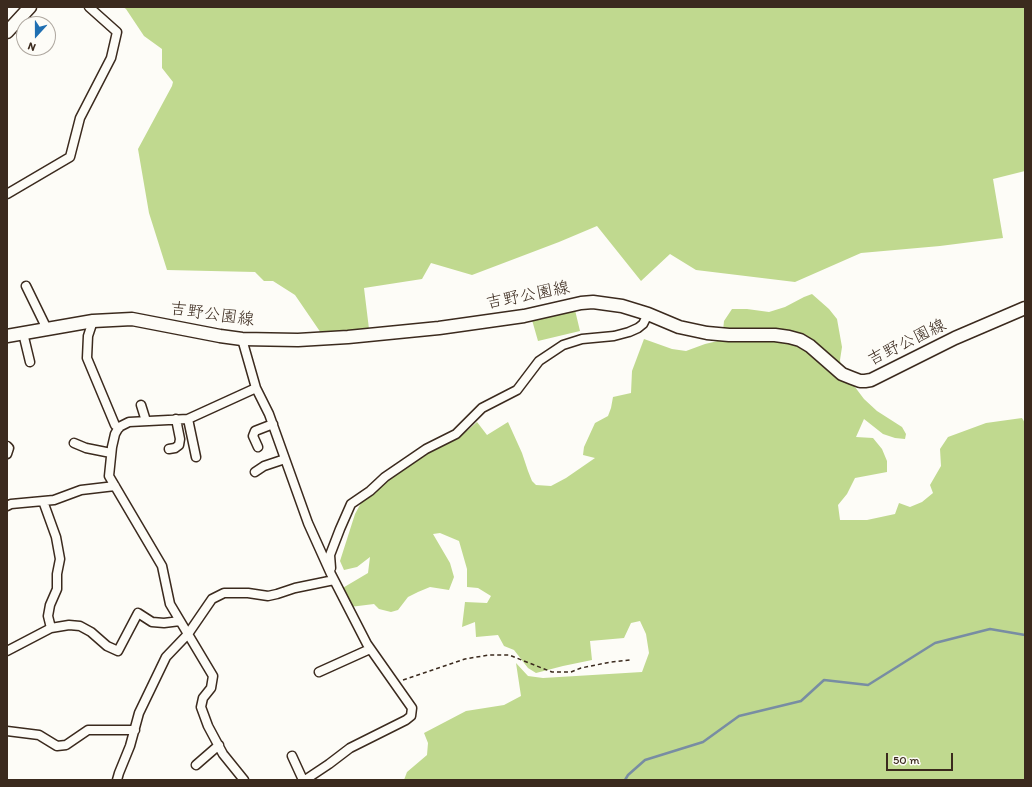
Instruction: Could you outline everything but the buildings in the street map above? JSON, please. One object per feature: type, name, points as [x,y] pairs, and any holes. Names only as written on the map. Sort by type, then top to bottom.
[{"type":"main road","points":[[8,29],[30,7]]},
{"type":"main road","name":"吉野公園線","points":[[7,336],[93,321],[132,319],[242,339],[298,340],[348,337],[439,328],[524,316],[581,302],[606,303],[648,314],[679,327],[707,333],[730,335],[775,335],[800,340],[810,346],[842,374],[860,381],[865,381],[870,380],[955,338],[1025,308]]},
{"type":"street","points":[[7,194],[70,157],[80,118],[111,58],[117,32],[89,7]]},
{"type":"street","points":[[26,286],[47,329]]},
{"type":"street","points":[[333,577],[330,556],[351,504],[370,491],[385,476],[426,449],[456,434],[482,408],[517,390],[538,361],[563,345],[582,339],[614,336],[628,332],[643,324],[648,314]]},
{"type":"street","points":[[93,321],[88,336],[87,358],[115,425],[119,428]]},
{"type":"street","points":[[24,333],[30,362]]},
{"type":"street","points":[[242,339],[256,388],[273,424],[308,523],[333,577],[370,649],[412,708],[411,716],[406,720],[350,748],[304,780],[292,756]]},
{"type":"street","points":[[244,780],[224,754],[208,726],[201,707],[203,698],[211,688],[213,676],[170,604],[162,566],[109,476],[111,453],[115,434],[119,427],[129,422],[188,419],[256,388]]},
{"type":"street","points":[[141,405],[146,421]]},
{"type":"street","points":[[169,449],[175,448],[179,445],[180,439],[176,419]]},
{"type":"street","points":[[188,419],[196,457]]},
{"type":"street","points":[[258,447],[253,436],[255,431],[273,424]]},
{"type":"street","points":[[74,443],[86,448],[111,453]]},
{"type":"street","points":[[7,446],[9,448],[7,454]]},
{"type":"street","points":[[255,472],[264,466],[285,459]]},
{"type":"street","points":[[7,506],[11,504],[54,500],[81,490],[115,486]]},
{"type":"street","points":[[43,501],[56,537],[60,559],[56,589],[50,605],[48,616],[51,628]]},
{"type":"street","points":[[117,780],[130,746],[139,713],[166,657],[188,634],[212,599],[224,593],[248,593],[268,596],[333,577]]},
{"type":"street","points":[[7,651],[51,628],[69,625],[80,626],[91,632],[107,646],[118,651],[138,613],[152,622],[164,623],[180,621]]},
{"type":"street","points":[[319,672],[370,649]]},
{"type":"street","points":[[7,731],[38,736],[57,746],[66,745],[88,730],[134,730]]},
{"type":"street","points":[[196,765],[219,745]]},
{"type":"path","points":[[394,684],[465,659],[490,655],[509,655],[552,672],[571,672],[581,668],[630,660]]},
{"type":"green space","points":[[123,7],[1025,7],[1025,171],[993,179],[1003,238],[940,246],[861,253],[795,282],[696,270],[670,254],[641,281],[597,226],[472,275],[431,263],[422,279],[364,288],[369,329],[321,333],[295,295],[273,281],[264,281],[255,272],[167,270],[149,213],[138,149],[173,82],[162,68],[162,49],[144,36],[126,9]]},
{"type":"green space","points":[[812,294],[829,309],[837,319],[842,347],[840,360],[843,379],[855,387],[864,399],[877,411],[902,427],[906,434],[905,439],[895,438],[883,434],[864,419],[856,437],[873,438],[882,449],[887,461],[887,472],[855,478],[847,494],[838,505],[840,520],[867,520],[895,514],[899,503],[910,507],[922,502],[933,493],[930,485],[941,466],[940,449],[948,437],[986,423],[1022,418],[1025,423],[1025,780],[404,780],[407,772],[427,755],[428,743],[424,733],[466,711],[504,705],[521,696],[516,663],[528,676],[543,678],[642,672],[649,653],[646,634],[640,621],[631,623],[624,638],[590,641],[592,660],[536,673],[528,668],[514,650],[504,646],[498,635],[476,637],[475,622],[462,627],[465,602],[487,603],[491,596],[478,588],[467,587],[467,569],[459,541],[440,533],[433,534],[450,563],[454,577],[449,590],[430,587],[408,597],[398,610],[391,612],[379,609],[374,604],[350,607],[341,589],[368,573],[370,557],[357,567],[344,570],[340,561],[355,514],[362,501],[377,491],[389,478],[426,454],[468,430],[477,422],[487,435],[508,422],[522,453],[532,481],[536,485],[551,486],[566,478],[595,458],[583,455],[584,447],[595,423],[608,416],[613,397],[631,393],[632,371],[644,339],[672,349],[686,351],[722,340],[724,321],[732,309],[747,309],[769,312],[785,307]]},
{"type":"green space","points":[[575,310],[580,331],[538,341],[532,320]]},
{"type":"waterway","points":[[625,780],[628,775],[645,760],[703,742],[739,716],[801,701],[824,680],[868,685],[935,643],[990,629],[1025,635]]}]
